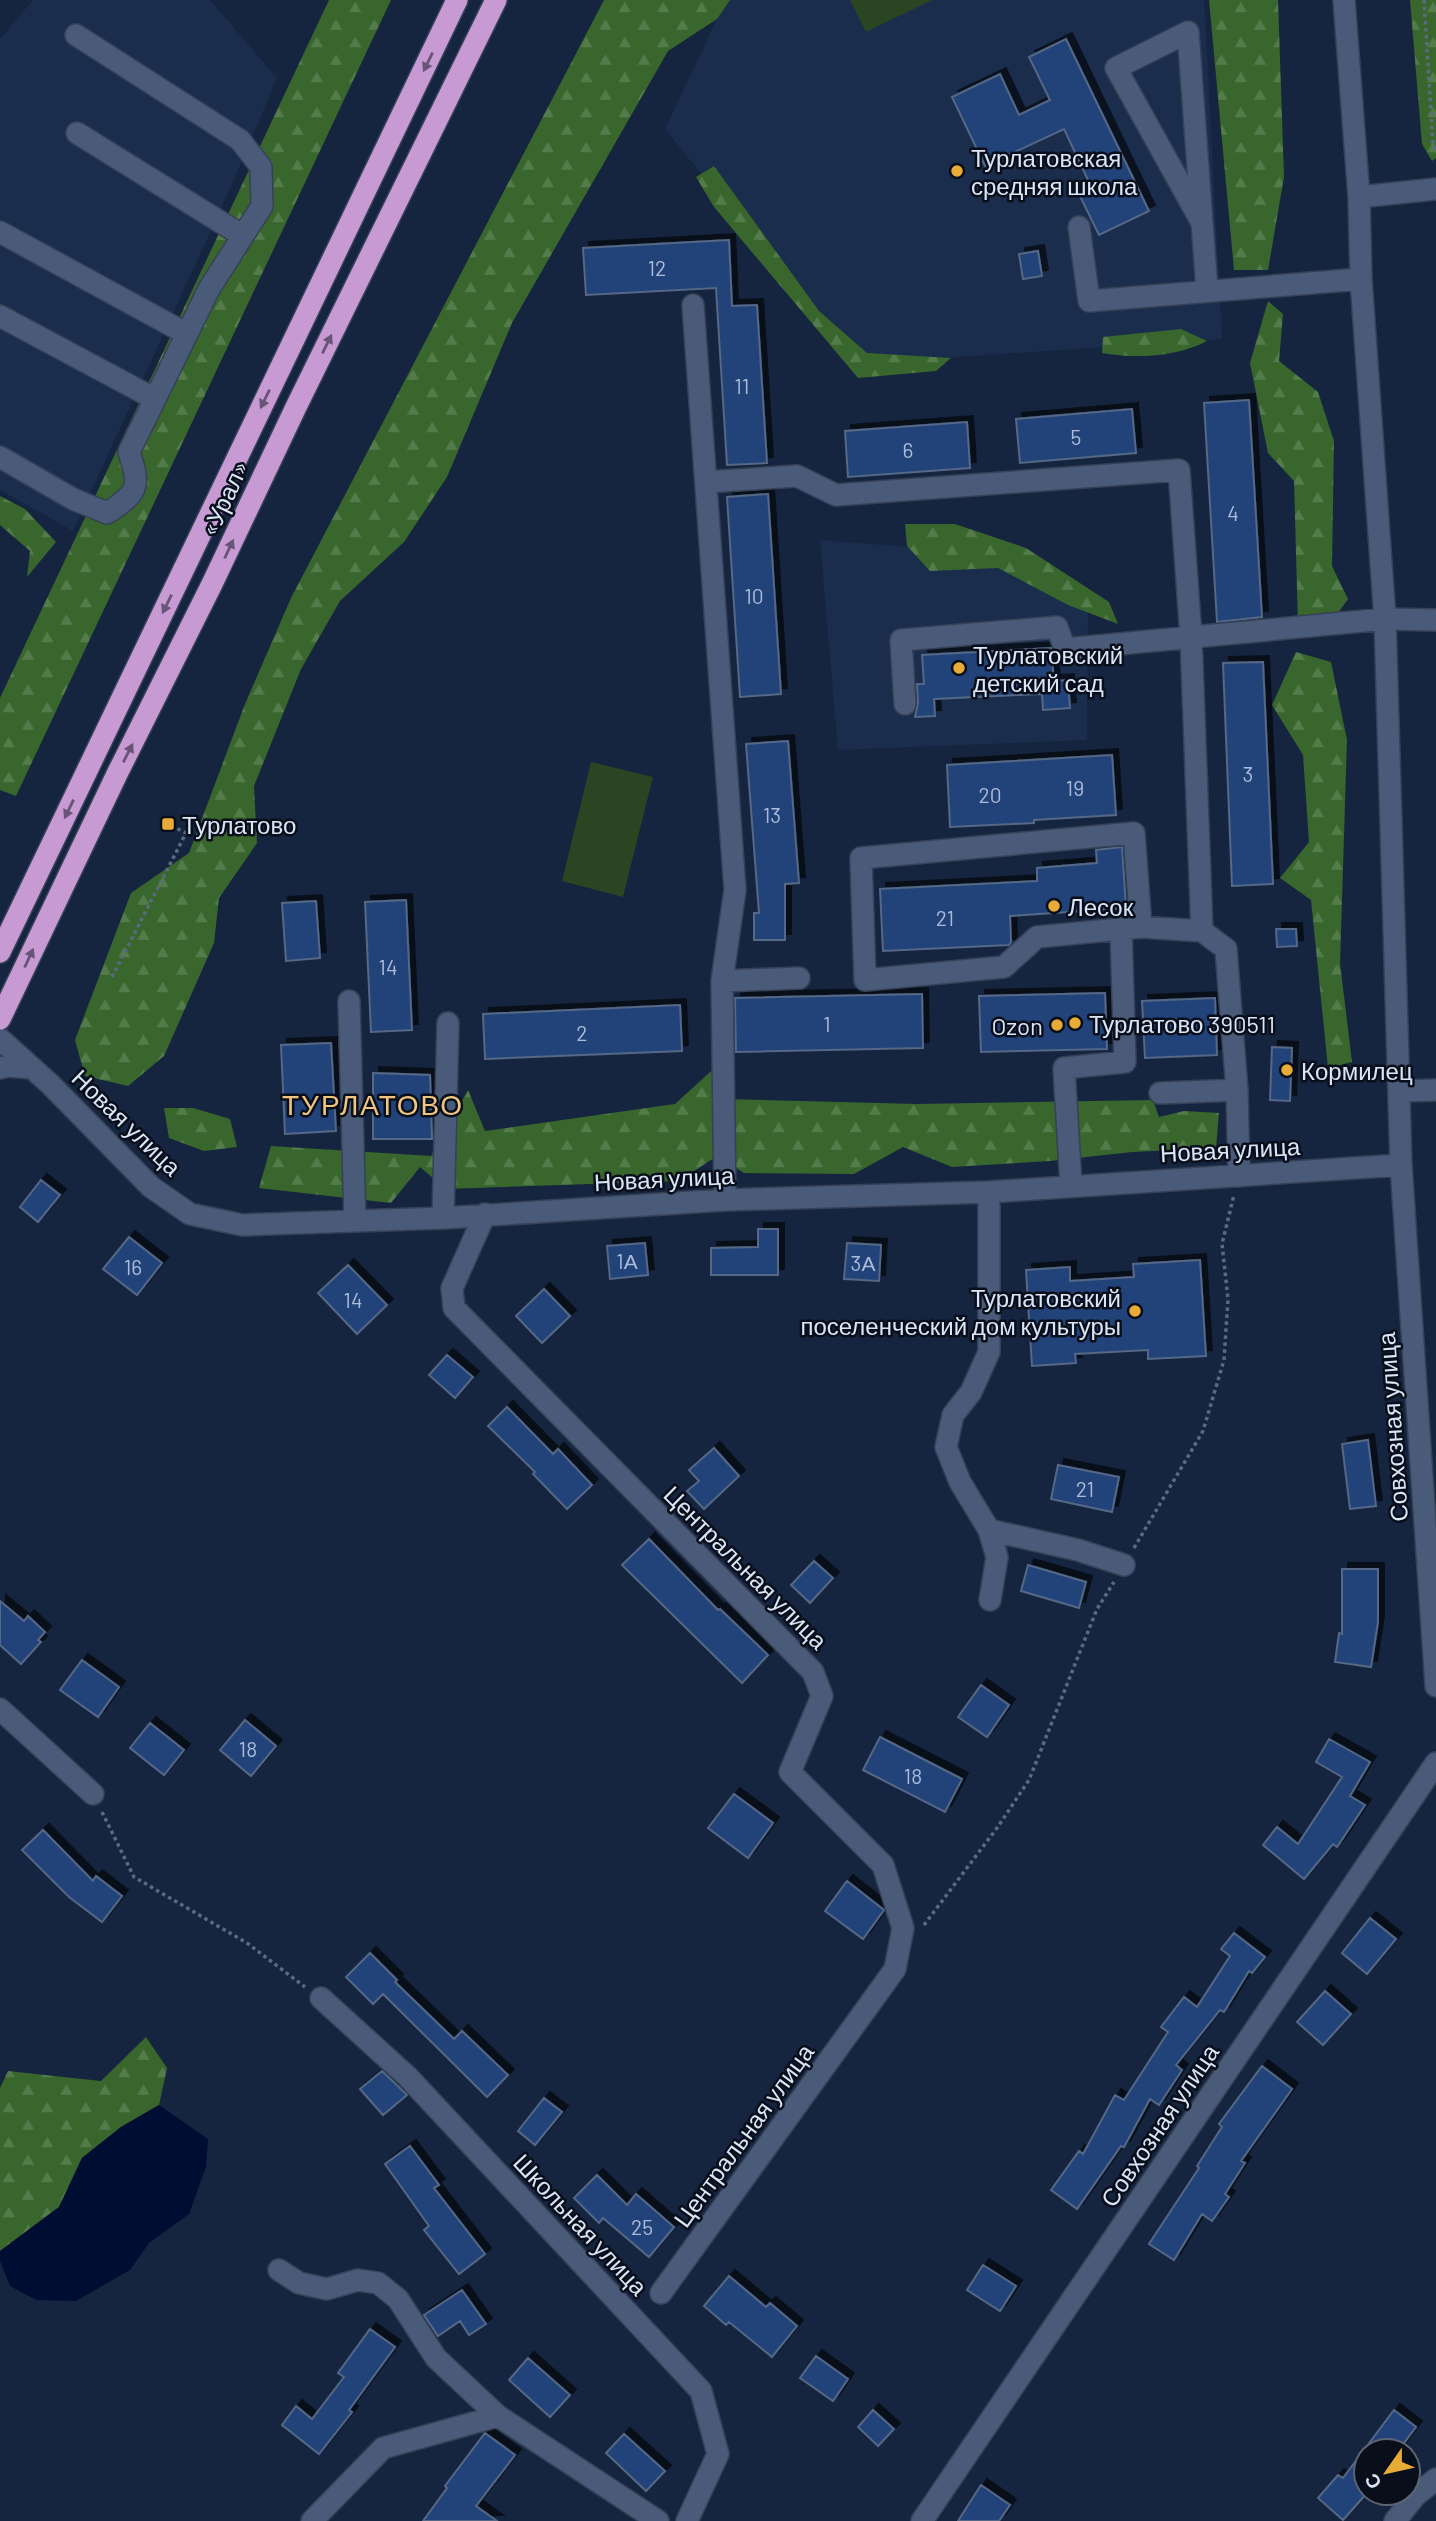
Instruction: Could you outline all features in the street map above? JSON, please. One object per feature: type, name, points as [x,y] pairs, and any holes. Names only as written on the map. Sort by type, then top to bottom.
[{"type":"highway","name":"«Урал»","points":[[0,952],[457,0]]},
{"type":"highway","name":"«Урал»","points":[[0,1019],[496,0]]},
{"type":"street","name":"Совхозная улица","points":[[1344,0],[1385,619],[1401,1165],[1436,1686]]},
{"type":"street","points":[[1202,223],[1116,68],[1188,32],[1207,290]]},
{"type":"street","points":[[0,457],[73,499],[107,513],[130,498],[138,476],[129,452],[209,289],[262,206],[261,167],[240,140],[76,35]]},
{"type":"street","points":[[77,133],[243,236]]},
{"type":"street","points":[[1359,197],[1436,189]]},
{"type":"street","points":[[1079,227],[1089,301],[1361,279]]},
{"type":"street","points":[[0,232],[187,334]]},
{"type":"street","points":[[693,305],[735,890],[722,981],[724,1200]]},
{"type":"street","points":[[0,316],[155,399]]},
{"type":"street","points":[[706,482],[797,476],[836,495],[1179,470],[1191,637],[1202,931]]},
{"type":"street","points":[[905,704],[901,640],[1057,627],[1065,649],[1385,619],[1436,620]]},
{"type":"street","points":[[1071,1185],[1064,1068],[1125,1062],[1131,928],[1134,833],[861,858],[865,980],[1004,967],[1037,937],[1131,928],[1202,931],[1226,949],[1237,1090],[1239,1176]]},
{"type":"street","points":[[722,981],[799,978]]},
{"type":"street","points":[[349,1000],[355,1221]]},
{"type":"street","points":[[443,1217],[448,1023]]},
{"type":"street","name":"Новая улица","points":[[0,1039],[50,1084],[151,1187],[190,1214],[242,1225],[443,1217],[724,1200],[989,1192],[1401,1165]]},
{"type":"street","points":[[0,1068],[31,1068]]},
{"type":"street","points":[[1160,1093],[1237,1090]]},
{"type":"street","points":[[1399,1091],[1436,1090]]},
{"type":"street","points":[[989,1192],[989,1352],[971,1392],[953,1415],[946,1447],[960,1482],[989,1530],[997,1557],[990,1600]]},
{"type":"street","name":"Центральная улица","points":[[485,1214],[452,1288],[454,1308],[813,1672],[822,1696],[790,1772],[883,1865],[903,1928],[895,1969],[661,2293]]},
{"type":"street","points":[[989,1530],[1078,1550],[1124,1565]]},
{"type":"street","points":[[0,1709],[93,1794]]},
{"type":"street","name":"Совхозная улица","points":[[926,2520],[1436,1763]]},
{"type":"street","name":"Школьная улица","points":[[321,1998],[408,2077],[701,2391],[718,2454],[687,2521]]},
{"type":"street","points":[[279,2270],[299,2283],[327,2289],[358,2280],[378,2283],[398,2299],[436,2358],[498,2416],[658,2521]]},
{"type":"street","points":[[312,2521],[383,2448],[498,2416]]},
{"type":"street","points":[[1395,2521],[1415,2496],[1436,2479]]},
{"type":"path","points":[[1424,0],[1433,144],[1436,149]]},
{"type":"path","points":[[112,977],[186,832],[168,824]]},
{"type":"path","points":[[919,1932],[997,1828],[1029,1780],[1097,1609],[1203,1431],[1224,1360],[1228,1299],[1222,1244],[1239,1176]]},
{"type":"path","points":[[93,1794],[134,1877],[247,1943],[321,1998]]},
{"type":"shaded area","points":[[33,0],[210,0],[277,78],[231,187],[73,531],[0,490],[0,39]]},
{"type":"shaded area","name":"Турлатовская средняя школа","points":[[726,0],[1204,0],[1222,339],[854,364],[665,129]]},
{"type":"shaded area","name":"Турлатовский детский сад","points":[[820,540],[1011,555],[1088,595],[1087,740],[838,750]]},
{"type":"shaded area","points":[[159,2105],[208,2139],[206,2167],[189,2214],[149,2243],[130,2270],[76,2301],[36,2300],[10,2286],[0,2261],[0,2251],[59,2207],[82,2158],[121,2127]]},
{"type":"green space","points":[[329,0],[391,0],[16,796],[0,790],[0,698]]},
{"type":"green space","points":[[604,0],[730,0],[717,19],[668,51],[512,323],[447,477],[404,542],[340,601],[301,669],[254,786],[257,843],[219,898],[214,943],[164,1056],[128,1086],[85,1076],[75,1040],[131,893],[189,853],[245,704],[291,598]]},
{"type":"green space","points":[[850,0],[932,0],[866,32]]},
{"type":"green space","points":[[1209,0],[1278,0],[1284,177],[1268,270],[1234,270]]},
{"type":"green space","points":[[1410,0],[1436,0],[1436,158],[1432,161],[1422,144]]},
{"type":"green space","points":[[714,166],[819,311],[867,353],[951,358],[936,371],[858,378],[714,207],[696,177]]},
{"type":"green space","points":[[1268,301],[1283,314],[1279,361],[1318,392],[1334,441],[1332,566],[1348,599],[1329,626],[1298,625],[1294,481],[1268,453],[1250,363]]},
{"type":"green space","points":[[1181,329],[1207,341],[1183,350],[1156,355],[1102,353],[1103,337]]},
{"type":"green space","points":[[0,496],[25,509],[56,542],[27,577],[30,551],[0,525]]},
{"type":"green space","points":[[905,524],[955,524],[1026,548],[1109,602],[1118,624],[1068,605],[998,568],[930,571],[907,546]]},
{"type":"green space","points":[[1296,652],[1331,662],[1347,740],[1340,963],[1352,1062],[1328,1068],[1311,900],[1280,878],[1309,842],[1303,755],[1272,705]]},
{"type":"green space","points":[[591,762],[653,777],[623,897],[562,881]]},
{"type":"green space","points":[[720,1063],[724,1099],[917,1104],[1153,1100],[1159,1117],[1184,1111],[1219,1113],[1216,1148],[952,1167],[903,1147],[854,1174],[744,1173],[717,1156],[679,1181],[446,1189],[420,1167],[391,1203],[259,1188],[271,1146],[431,1156],[468,1090],[485,1131],[675,1104]]},
{"type":"green space","points":[[164,1108],[193,1108],[230,1119],[237,1147],[204,1151],[169,1138]]},
{"type":"green space","points":[[146,2037],[167,2068],[159,2105],[121,2127],[82,2158],[59,2207],[0,2251],[0,2088],[8,2071],[101,2081]]},
{"type":"building","points":[[1066,39],[1149,211],[1099,235],[1076,188],[1089,182],[1064,129],[985,166],[952,97],[1000,74],[1019,115],[1050,100],[1029,57]]},
{"type":"building","points":[[729,240],[732,306],[757,305],[767,463],[727,465],[716,288],[586,295],[583,248]]},
{"type":"building","points":[[1038,251],[1042,276],[1023,279],[1019,254]]},
{"type":"building","points":[[1249,400],[1262,617],[1217,622],[1204,403]]},
{"type":"building","points":[[1132,409],[1136,453],[1020,463],[1016,419]]},
{"type":"building","points":[[967,422],[970,468],[848,477],[845,431]]},
{"type":"building","points":[[768,494],[781,694],[740,697],[727,497]]},
{"type":"building","points":[[1051,648],[1054,681],[1068,680],[1070,708],[1043,710],[1042,694],[934,699],[935,716],[915,717],[918,703],[917,684],[924,684],[922,655]]},
{"type":"building","points":[[1263,662],[1273,884],[1232,886],[1223,663]]},
{"type":"building","points":[[788,741],[799,883],[785,884],[785,940],[754,940],[754,913],[759,913],[746,744]]},
{"type":"building","points":[[1112,755],[1116,815],[950,827],[947,765]]},
{"type":"building","points":[[1122,847],[1126,908],[1010,916],[1009,945],[883,951],[880,889],[1037,881],[1037,868],[1097,863],[1096,850]]},
{"type":"building","points":[[406,900],[412,1030],[371,1032],[365,902]]},
{"type":"building","points":[[316,901],[320,958],[286,961],[282,903]]},
{"type":"building","points":[[1276,929],[1296,929],[1297,946],[1277,947]]},
{"type":"building","points":[[1105,993],[1107,1049],[981,1052],[979,996]]},
{"type":"building","points":[[922,994],[923,1048],[736,1052],[735,998]]},
{"type":"building","points":[[1215,998],[1217,1055],[1145,1058],[1142,1001]]},
{"type":"building","points":[[680,1005],[682,1051],[485,1059],[483,1014]]},
{"type":"building","points":[[331,1043],[336,1131],[285,1134],[281,1045]]},
{"type":"building","points":[[1272,1047],[1292,1048],[1290,1101],[1270,1100]]},
{"type":"building","points":[[373,1073],[430,1075],[432,1139],[373,1139]]},
{"type":"building","points":[[41,1180],[60,1195],[38,1222],[20,1207]]},
{"type":"building","points":[[758,1229],[778,1229],[778,1275],[711,1275],[711,1248],[758,1247]]},
{"type":"building","points":[[129,1237],[162,1263],[137,1295],[103,1269]]},
{"type":"building","points":[[645,1243],[648,1275],[610,1279],[607,1246]]},
{"type":"building","points":[[847,1243],[881,1245],[879,1281],[844,1279]]},
{"type":"building","points":[[1200,1260],[1206,1356],[1148,1359],[1148,1350],[1075,1354],[1076,1363],[1032,1366],[1026,1270],[1070,1267],[1070,1281],[1134,1277],[1133,1264]]},
{"type":"building","points":[[348,1265],[387,1305],[357,1334],[318,1293]]},
{"type":"building","points":[[544,1289],[570,1316],[542,1343],[516,1316]]},
{"type":"building","points":[[447,1355],[473,1377],[455,1398],[429,1375]]},
{"type":"building","points":[[507,1407],[553,1454],[558,1449],[592,1485],[567,1509],[533,1474],[535,1472],[488,1426]]},
{"type":"building","points":[[1368,1440],[1376,1506],[1350,1509],[1342,1444]]},
{"type":"building","points":[[714,1448],[739,1476],[704,1509],[687,1491],[699,1481],[689,1470]]},
{"type":"building","points":[[1058,1465],[1119,1477],[1112,1512],[1051,1499]]},
{"type":"building","points":[[649,1539],[718,1610],[768,1655],[742,1683],[622,1565]]},
{"type":"building","points":[[814,1561],[833,1578],[810,1603],[791,1585]]},
{"type":"building","points":[[1028,1565],[1086,1582],[1079,1608],[1021,1591]]},
{"type":"building","points":[[1342,1569],[1378,1569],[1378,1622],[1371,1667],[1335,1662],[1339,1633],[1342,1634]]},
{"type":"building","points":[[0,1601],[24,1621],[28,1616],[45,1632],[38,1640],[41,1642],[21,1664],[0,1645]]},
{"type":"building","points":[[82,1660],[119,1687],[98,1717],[60,1690]]},
{"type":"building","points":[[981,1685],[1009,1705],[987,1737],[958,1717]]},
{"type":"building","points":[[245,1720],[276,1746],[251,1776],[220,1750]]},
{"type":"building","points":[[150,1723],[184,1750],[164,1775],[130,1748]]},
{"type":"building","points":[[880,1737],[962,1779],[945,1812],[863,1770]]},
{"type":"building","points":[[1329,1739],[1370,1762],[1350,1796],[1365,1805],[1337,1847],[1333,1844],[1304,1879],[1263,1845],[1277,1827],[1298,1844],[1342,1777],[1316,1762]]},
{"type":"building","points":[[734,1794],[773,1823],[748,1858],[708,1828]]},
{"type":"building","points":[[43,1830],[93,1881],[96,1876],[122,1896],[102,1922],[69,1897],[22,1850]]},
{"type":"building","points":[[847,1881],[884,1910],[863,1939],[825,1911]]},
{"type":"building","points":[[1370,1918],[1396,1939],[1367,1974],[1342,1953]]},
{"type":"building","points":[[1234,1933],[1265,1957],[1252,1973],[1249,1971],[1224,2012],[1220,2010],[1176,2065],[1182,2070],[1159,2105],[1150,2099],[1124,2147],[1121,2146],[1077,2209],[1051,2190],[1079,2151],[1083,2154],[1115,2095],[1124,2100],[1168,2032],[1161,2027],[1184,1997],[1197,2007],[1230,1956],[1221,1949]]},
{"type":"building","points":[[370,1953],[397,1980],[395,1982],[454,2039],[462,2031],[508,2075],[487,2097],[383,1994],[373,2004],[346,1977]]},
{"type":"building","points":[[1325,1991],[1351,2014],[1323,2045],[1297,2022]]},
{"type":"building","points":[[1262,2066],[1292,2089],[1241,2161],[1245,2163],[1225,2194],[1229,2197],[1212,2221],[1202,2214],[1174,2260],[1149,2244],[1199,2168],[1197,2166],[1222,2127],[1219,2124]]},
{"type":"building","points":[[382,2071],[407,2095],[383,2115],[360,2089]]},
{"type":"building","points":[[544,2098],[562,2112],[535,2145],[518,2131]]},
{"type":"building","points":[[410,2146],[439,2185],[434,2188],[485,2254],[459,2274],[424,2230],[429,2226],[385,2164]]},
{"type":"building","points":[[597,2175],[627,2205],[636,2194],[674,2227],[649,2257],[603,2218],[599,2223],[574,2198]]},
{"type":"building","points":[[983,2265],[1016,2286],[1000,2311],[967,2290]]},
{"type":"building","points":[[729,2276],[766,2307],[770,2303],[797,2326],[772,2357],[729,2322],[726,2325],[704,2306]]},
{"type":"building","points":[[462,2290],[486,2324],[469,2335],[460,2321],[438,2336],[424,2315]]},
{"type":"building","points":[[370,2329],[395,2347],[349,2410],[352,2412],[319,2454],[282,2425],[296,2406],[312,2419],[344,2377],[338,2373]]},
{"type":"building","points":[[816,2356],[848,2379],[833,2401],[800,2378]]},
{"type":"building","points":[[528,2358],[570,2395],[550,2417],[509,2380]]},
{"type":"building","points":[[873,2410],[894,2429],[878,2446],[858,2427]]},
{"type":"building","points":[[1394,2410],[1416,2427],[1408,2437],[1374,2437]]},
{"type":"building","points":[[485,2433],[515,2455],[476,2506],[497,2521],[423,2521],[447,2488],[445,2486]]},
{"type":"building","points":[[624,2434],[665,2471],[646,2491],[606,2453]]},
{"type":"building","points":[[1352,2466],[1352,2507],[1354,2507],[1343,2520],[1318,2498],[1338,2475],[1343,2478]]},
{"type":"building","points":[[981,2485],[1010,2505],[999,2521],[958,2521]]},
{"type":"place","name":"Турлатовская средняя школа","points":[[957,171]]},
{"type":"place","name":"Турлатовский детский сад","points":[[959,668]]},
{"type":"place","name":"Турлатово","points":[[168,824]]},
{"type":"place","name":"Лесок","points":[[1054,906]]},
{"type":"place","name":"Турлатово 390511","points":[[1075,1023]]},
{"type":"place","name":"Ozon","points":[[1057,1025]]},
{"type":"place","name":"Кормилец","points":[[1287,1070]]},
{"type":"place","name":"Турлатовский поселенческий дом культуры","points":[[1135,1311]]},
{"type":"district","name":"ТУРЛАТОВО","points":[[373,1104]]}]
